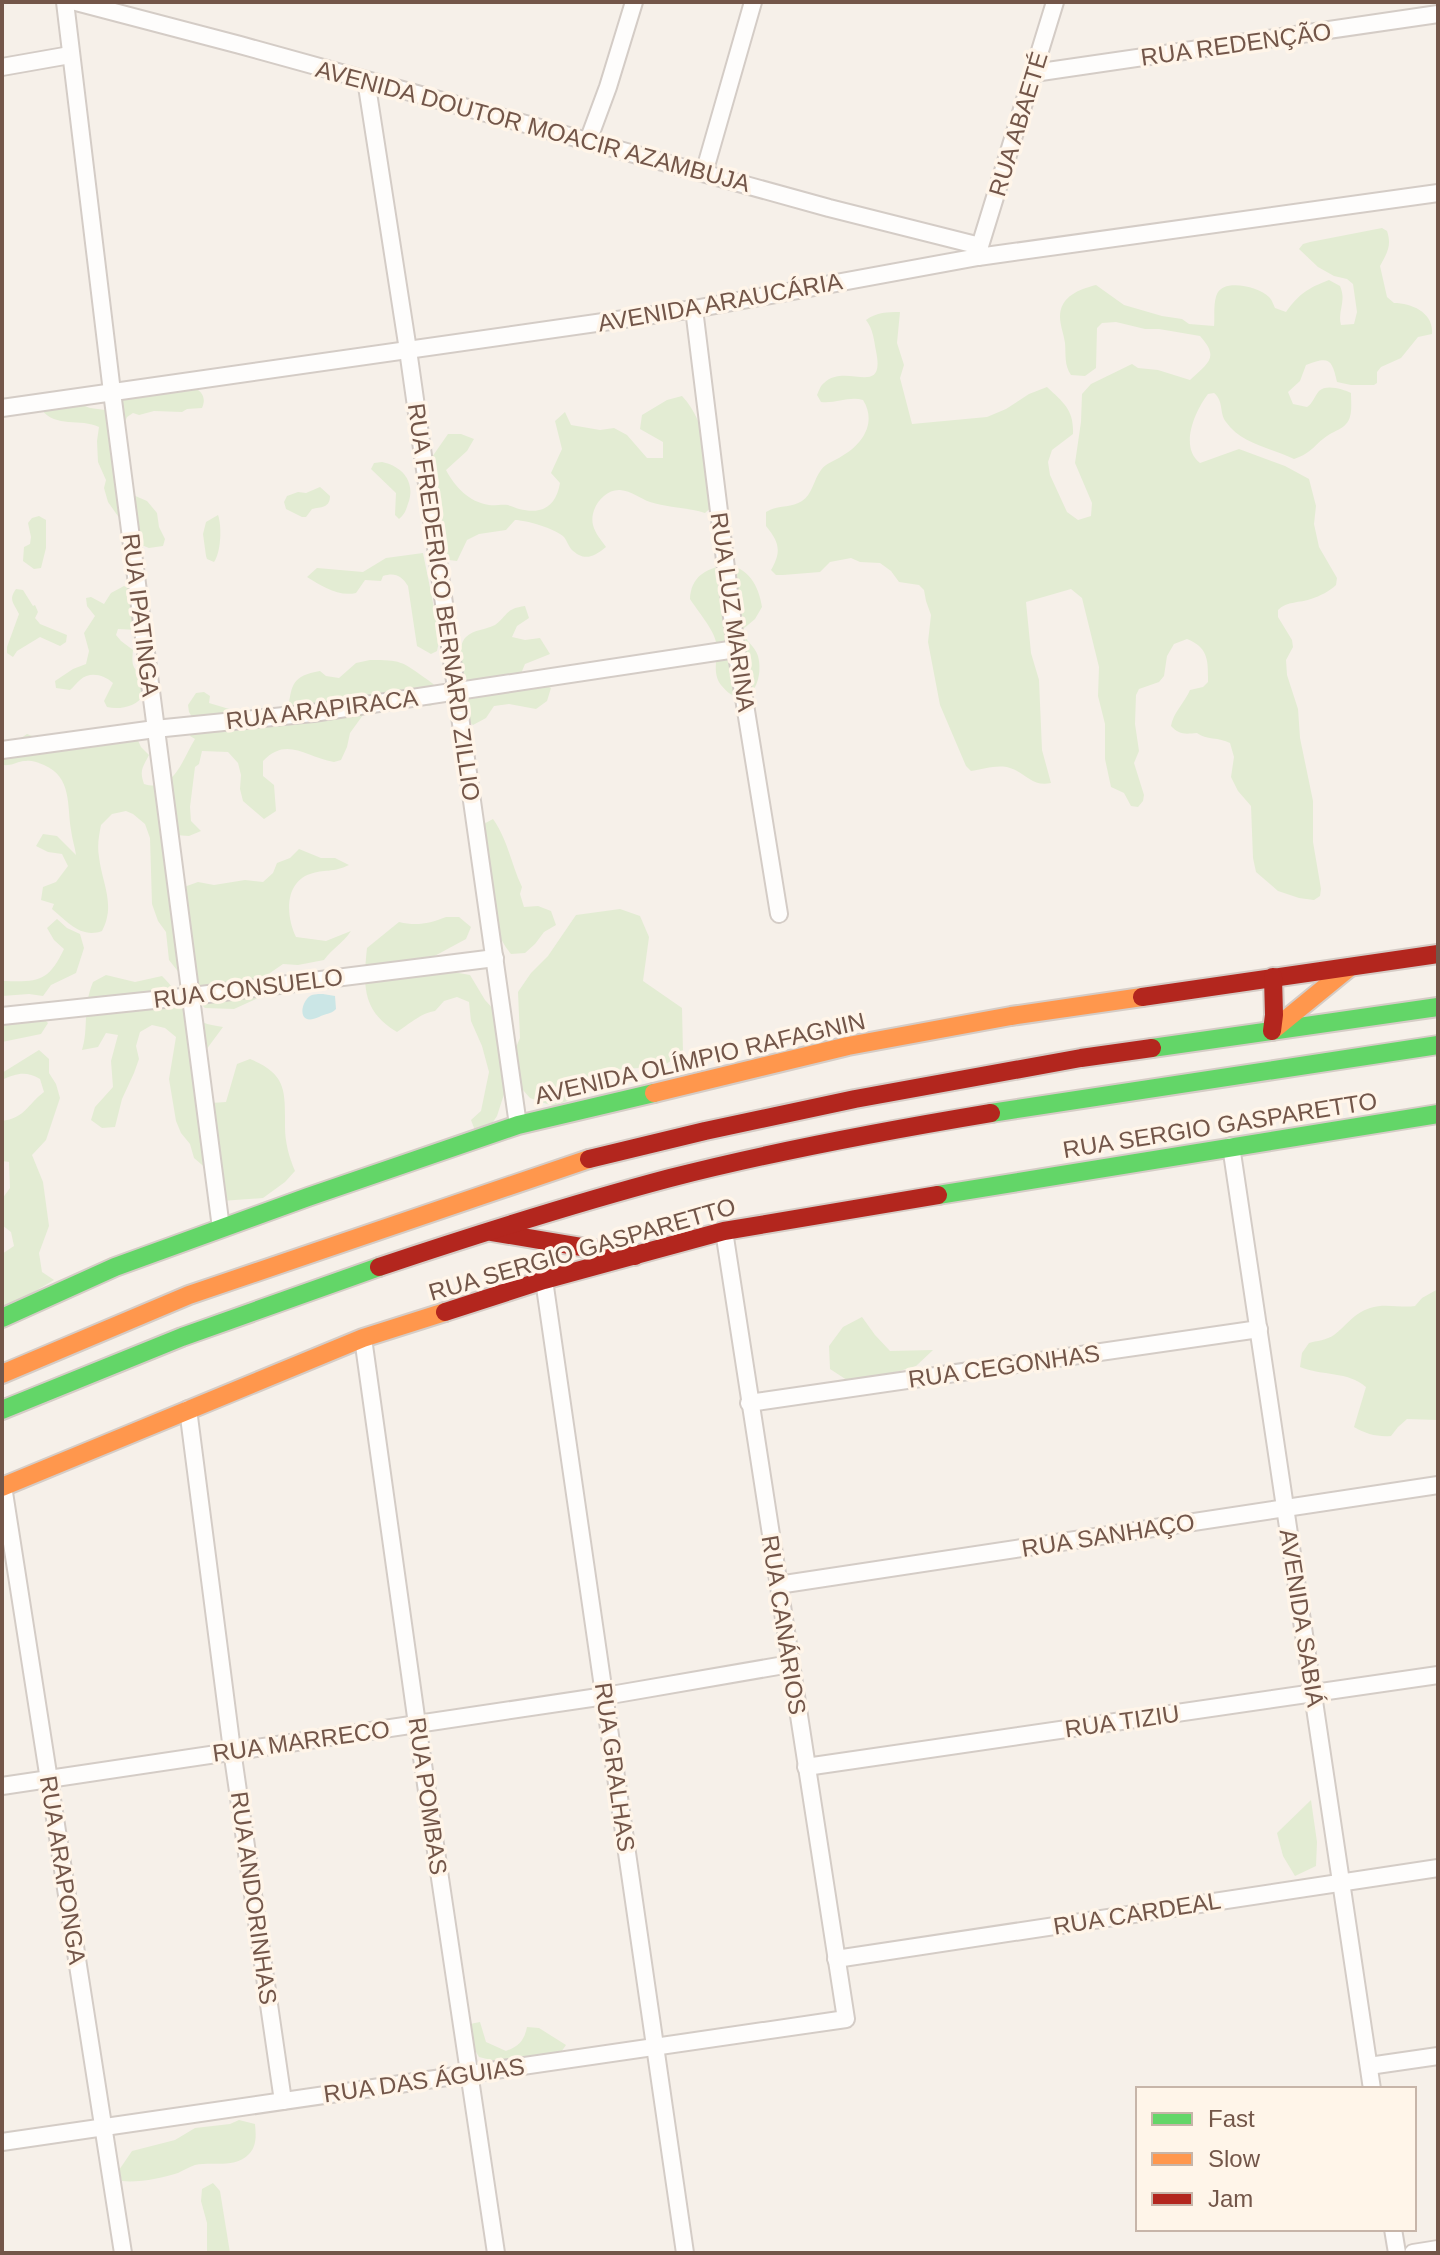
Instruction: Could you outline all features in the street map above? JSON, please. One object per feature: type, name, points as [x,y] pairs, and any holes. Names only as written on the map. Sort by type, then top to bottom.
[{"type":"main road","name":"AVENIDA OLÍMPIO RAFAGNIN","points":[[2,1318],[115,1267],[518,1125],[848,1046],[1011,1016],[1438,954]]},
{"type":"main road","points":[[1272,1031],[1350,967]]},
{"type":"main road","points":[[1272,1031],[1273,977]]},
{"type":"main road","points":[[2,1374],[189,1295],[594,1157],[870,1096],[1081,1058],[1438,1007]]},
{"type":"main road","points":[[2,1410],[265,1306],[487,1231],[621,1191],[717,1167],[945,1120],[1438,1045]]},
{"type":"main road","name":"RUA SERGIO GASPARETTO","points":[[3,1486],[363,1338],[544,1280],[724,1231],[1438,1114]]},
{"type":"main road","points":[[487,1231],[635,1256]]},
{"type":"street","name":"RUA IPATINGA","points":[[65,2],[112,392],[221,1228]]},
{"type":"street","name":"AVENIDA DOUTOR MOACIR AZAMBUJA","points":[[76,2],[979,251]]},
{"type":"street","points":[[588,141],[634,2]]},
{"type":"street","points":[[704,173],[753,2]]},
{"type":"street","name":"RUA ABAETÉ","points":[[979,251],[1055,2]]},
{"type":"street","name":"RUA REDENÇÃO","points":[[1034,73],[1438,14]]},
{"type":"street","points":[[2,67],[70,55]]},
{"type":"street","name":"RUA FREDERICO BERNARD ZILLIO","points":[[366,80],[408,350],[518,1125]]},
{"type":"street","name":"AVENIDA ARAUCÁRIA","points":[[2,408],[694,309],[979,251],[1438,193]]},
{"type":"street","name":"RUA LUZ MARINA","points":[[694,309],[736,649],[779,914]]},
{"type":"street","name":"RUA ARAPIRACA","points":[[2,750],[155,729],[313,713],[736,649]]},
{"type":"street","name":"RUA CONSUELO","points":[[2,1016],[495,958]]},
{"type":"street","name":"AVENIDA SABIÁ","points":[[1231,1146],[1372,2087]]},
{"type":"street","name":"RUA CANÁRIOS","points":[[724,1231],[846,2019]]},
{"type":"street","name":"RUA GRALHAS","points":[[544,1280],[685,2253]]},
{"type":"street","name":"RUA CEGONHAS","points":[[749,1403],[1259,1329]]},
{"type":"street","name":"RUA POMBAS","points":[[363,1338],[496,2253]]},
{"type":"street","name":"RUA ANDORINHAS","points":[[188,1409],[232,1750],[283,2101]]},
{"type":"street","name":"RUA SANHAÇO","points":[[778,1585],[1438,1485]]},
{"type":"street","name":"RUA ARAPONGA","points":[[3,1486],[123,2253]]},
{"type":"street","name":"RUA MARRECO","points":[[2,1786],[605,1696],[790,1664]]},
{"type":"street","name":"RUA TIZIU","points":[[806,1767],[1438,1675]]},
{"type":"street","name":"RUA CARDEAL","points":[[836,1959],[1438,1868]]},
{"type":"street","name":"RUA DAS ÁGUIAS","points":[[2,2142],[846,2019]]},
{"type":"street","points":[[1369,2066],[1438,2056]]},
{"type":"street","points":[[1393,2231],[1397,2253]]},
{"type":"street","points":[[1413,2253],[1438,2249]]},
{"type":"green space","points":[[1382,228],[1387,231],[1389,241],[1380,266],[1387,297],[1394,303],[1408,305],[1426,315],[1432,334],[1418,337],[1401,358],[1381,367],[1374,385],[1337,382],[1331,364],[1325,360],[1306,365],[1300,381],[1288,392],[1293,404],[1307,407],[1319,391],[1335,388],[1351,393],[1351,410],[1344,426],[1300,457],[1294,459],[1240,436],[1226,422],[1214,393],[1208,394],[1191,429],[1191,448],[1200,463],[1239,449],[1285,466],[1309,479],[1316,506],[1314,524],[1319,547],[1337,578],[1336,585],[1325,593],[1278,610],[1278,617],[1292,640],[1293,647],[1286,660],[1287,675],[1298,709],[1300,738],[1313,801],[1313,842],[1321,889],[1320,896],[1314,900],[1278,891],[1256,872],[1251,806],[1231,777],[1234,757],[1230,743],[1197,733],[1186,734],[1171,726],[1190,690],[1203,687],[1208,682],[1206,656],[1194,643],[1187,639],[1174,644],[1167,656],[1164,676],[1159,682],[1139,689],[1136,695],[1135,724],[1139,751],[1134,763],[1144,795],[1138,807],[1131,806],[1124,793],[1111,787],[1105,759],[1105,724],[1098,696],[1099,667],[1082,598],[1071,589],[1026,602],[1031,653],[1039,680],[1042,750],[1051,783],[1044,784],[1006,767],[971,771],[966,766],[940,705],[928,642],[931,615],[924,590],[919,585],[899,582],[880,563],[860,562],[851,558],[830,562],[820,572],[776,575],[771,570],[778,547],[766,526],[766,512],[805,498],[823,468],[850,451],[866,432],[869,416],[863,400],[821,402],[817,395],[823,384],[833,378],[870,377],[875,373],[878,365],[876,351],[866,320],[870,317],[900,312],[897,343],[904,365],[900,378],[912,424],[987,417],[1047,387],[1067,408],[1073,426],[1073,434],[1052,450],[1048,462],[1050,475],[1067,512],[1078,520],[1091,516],[1092,503],[1075,463],[1082,394],[1091,384],[1132,364],[1190,380],[1206,364],[1210,355],[1200,336],[1116,322],[1102,323],[1097,328],[1096,368],[1085,376],[1071,375],[1066,363],[1060,317],[1067,299],[1078,291],[1096,285],[1124,305],[1182,319],[1189,324],[1214,326],[1217,294],[1227,286],[1258,290],[1269,297],[1275,308],[1286,312],[1304,292],[1329,280],[1340,286],[1342,292],[1341,325],[1354,324],[1357,312],[1353,284],[1318,267],[1299,249],[1310,242]]},
{"type":"green space","points":[[191,386],[202,394],[202,408],[182,412],[133,413],[127,417],[121,431],[130,458],[133,495],[147,501],[157,513],[165,539],[163,546],[149,548],[129,540],[108,502],[104,488],[106,480],[98,462],[99,427],[54,419],[42,410],[77,403],[105,410],[132,388]]},
{"type":"green space","points":[[682,396],[697,419],[706,447],[715,504],[705,513],[657,504],[628,492],[614,491],[603,496],[593,513],[594,528],[606,547],[593,555],[580,556],[555,531],[515,520],[506,530],[479,534],[467,540],[457,561],[449,560],[443,548],[429,470],[432,457],[448,434],[461,434],[474,439],[467,451],[446,470],[463,493],[482,503],[535,511],[552,503],[558,491],[560,483],[551,473],[562,449],[555,421],[565,412],[571,425],[600,430],[614,428],[627,435],[647,458],[663,458],[663,442],[640,429],[642,415],[667,400]]},
{"type":"green space","points":[[382,462],[395,467],[408,480],[409,501],[399,519],[395,515],[396,493],[371,469],[374,463]]},
{"type":"green space","points":[[320,487],[330,496],[327,505],[312,509],[306,517],[286,509],[284,502],[287,496]]},
{"type":"green space","points":[[218,515],[220,539],[214,562],[207,559],[203,534],[206,522]]},
{"type":"green space","points":[[39,516],[46,520],[46,548],[41,568],[34,569],[23,561],[24,547],[30,544],[28,523]]},
{"type":"green space","points":[[423,553],[440,637],[437,651],[431,654],[417,646],[408,586],[401,577],[391,574],[383,576],[381,581],[365,580],[356,593],[349,594],[330,590],[307,577],[317,568],[363,572],[386,558]]},
{"type":"green space","points":[[725,565],[740,569],[751,578],[762,607],[755,619],[742,630],[757,652],[759,666],[756,685],[746,697],[730,694],[718,680],[715,637],[690,599],[693,585],[700,575]]},
{"type":"green space","points":[[124,586],[131,589],[138,630],[118,629],[116,635],[133,650],[133,664],[142,675],[143,695],[127,707],[107,707],[104,701],[113,683],[97,675],[84,677],[70,690],[56,688],[55,681],[86,664],[89,651],[84,633],[95,616],[87,606],[86,598],[91,597],[104,604],[111,593]]},
{"type":"green space","points":[[16,589],[23,590],[35,605],[38,612],[35,618],[40,624],[67,635],[66,642],[60,646],[40,637],[17,651],[13,657],[7,653],[19,614],[12,599]]},
{"type":"green space","points":[[525,606],[529,618],[517,626],[512,637],[525,640],[540,638],[550,654],[525,664],[520,676],[551,688],[547,701],[536,709],[509,704],[494,706],[486,718],[473,725],[464,717],[459,675],[462,643],[469,634],[495,625],[510,610]]},
{"type":"green space","points":[[395,661],[405,665],[433,684],[441,697],[430,706],[417,704],[363,715],[350,733],[341,760],[334,762],[288,749],[272,754],[263,761],[263,776],[274,785],[276,811],[264,819],[243,801],[238,763],[228,752],[202,751],[199,764],[195,767],[190,807],[191,821],[201,831],[189,836],[175,835],[184,887],[198,882],[214,885],[245,880],[263,882],[273,873],[277,863],[290,858],[299,849],[321,858],[335,858],[349,865],[310,874],[295,885],[292,893],[289,911],[296,937],[326,941],[351,931],[324,960],[298,965],[283,964],[270,973],[258,998],[234,1009],[205,1008],[184,989],[180,974],[169,960],[166,932],[152,904],[150,838],[145,824],[126,811],[112,814],[101,825],[98,853],[108,903],[102,931],[81,931],[52,909],[54,904],[41,900],[43,887],[56,882],[68,866],[62,854],[36,846],[43,834],[57,836],[76,855],[66,793],[59,777],[53,770],[33,761],[2,765],[7,750],[18,740],[27,734],[40,739],[135,734],[149,755],[143,766],[144,784],[163,784],[176,773],[195,739],[190,736],[196,724],[188,705],[196,693],[204,692],[210,696],[209,703],[246,714],[288,709],[292,687],[304,676],[320,671],[326,676],[339,678],[356,663]]},
{"type":"green space","points":[[493,819],[522,887],[520,894],[524,907],[538,906],[551,911],[556,925],[544,932],[525,953],[511,954],[496,927],[492,911],[480,826]]},
{"type":"green space","points":[[620,909],[640,916],[649,937],[643,981],[682,1008],[683,1053],[663,1066],[614,1070],[577,1098],[553,1106],[530,1098],[516,1082],[511,1059],[520,1038],[518,992],[576,915]]},
{"type":"green space","points":[[446,917],[459,917],[471,927],[466,939],[429,959],[442,970],[470,975],[495,1011],[506,1088],[497,1116],[489,1128],[476,1133],[471,1120],[481,1111],[489,1072],[471,1021],[469,1002],[457,997],[444,1001],[435,1011],[420,1016],[397,1032],[377,1015],[367,996],[367,948],[399,922],[422,924]]},
{"type":"green space","points":[[57,919],[80,934],[84,948],[76,973],[51,985],[43,996],[2,996],[2,981],[40,978],[58,960],[64,949],[47,928]]},
{"type":"green space","points":[[106,975],[135,982],[162,976],[191,1015],[208,1024],[223,1027],[206,1050],[204,1063],[211,1103],[226,1102],[237,1064],[250,1059],[271,1071],[284,1094],[286,1138],[295,1171],[285,1182],[263,1198],[221,1201],[215,1176],[194,1158],[190,1144],[176,1121],[169,1079],[176,1037],[165,1028],[152,1025],[140,1032],[136,1046],[139,1059],[122,1099],[115,1127],[102,1128],[91,1120],[95,1107],[113,1087],[111,1061],[118,1035],[106,1033],[98,1047],[82,1050],[93,982]]},
{"type":"green space","points":[[37,1012],[48,1023],[41,1034],[2,1042],[2,1022]]},
{"type":"green space","points":[[39,1050],[49,1059],[49,1073],[60,1098],[46,1140],[32,1155],[43,1182],[49,1226],[39,1253],[42,1272],[54,1280],[2,1311],[2,1254],[14,1246],[11,1232],[2,1225],[2,1199],[10,1188],[9,1162],[2,1161],[2,1121],[21,1114],[44,1092],[40,1079],[35,1076],[21,1074],[2,1080],[2,1073]]},
{"type":"green space","points":[[1438,1289],[1438,1420],[1407,1419],[1391,1436],[1363,1432],[1354,1427],[1366,1387],[1351,1378],[1300,1367],[1302,1353],[1309,1343],[1331,1337],[1364,1310],[1381,1306],[1415,1306]]},
{"type":"green space","points":[[862,1317],[890,1351],[933,1350],[916,1366],[873,1379],[850,1382],[830,1369],[829,1346],[843,1327]]},
{"type":"green space","points":[[1311,1800],[1317,1842],[1316,1866],[1295,1876],[1283,1856],[1277,1833]]},
{"type":"green space","points":[[480,2022],[486,2042],[506,2051],[520,2042],[527,2027],[539,2028],[566,2045],[559,2055],[548,2057],[491,2060],[479,2057],[473,2047],[470,2024]]},
{"type":"green space","points":[[239,2120],[255,2124],[253,2147],[243,2159],[231,2163],[195,2165],[158,2178],[122,2181],[119,2170],[132,2151],[175,2140],[195,2128]]},
{"type":"green space","points":[[213,2183],[220,2191],[230,2253],[207,2253],[202,2189]]},
{"type":"water","points":[[311,995],[335,996],[336,1009],[312,1019],[304,1017],[302,1013],[307,999]]},
{"type":"traffic: fast","points":[[1152,1048],[1438,1007]]},
{"type":"traffic: fast","points":[[991,1113],[1438,1045]]},
{"type":"traffic: fast","points":[[2,1318],[115,1267],[308,1197],[518,1125],[654,1093]]},
{"type":"traffic: fast","points":[[938,1195],[1438,1114]]},
{"type":"traffic: fast","points":[[2,1410],[182,1337],[379,1267]]},
{"type":"traffic: slow","points":[[1273,1030],[1350,967]]},
{"type":"traffic: slow","points":[[654,1093],[848,1046],[1011,1016],[1142,997]]},
{"type":"traffic: slow","points":[[2,1374],[189,1295],[589,1159]]},
{"type":"traffic: slow","points":[[2,1487],[363,1338],[445,1312]]},
{"type":"traffic: jam","points":[[1142,997],[1438,954]]},
{"type":"traffic: jam","points":[[1272,1031],[1273,977]]},
{"type":"traffic: jam","points":[[589,1159],[855,1099],[1152,1048]]},
{"type":"traffic: jam","points":[[379,1267],[524,1220],[670,1178],[829,1142],[991,1113]]},
{"type":"traffic: jam","points":[[445,1312],[544,1280],[724,1231],[938,1195]]},
{"type":"traffic: jam","points":[[492,1232],[635,1256]]}]
